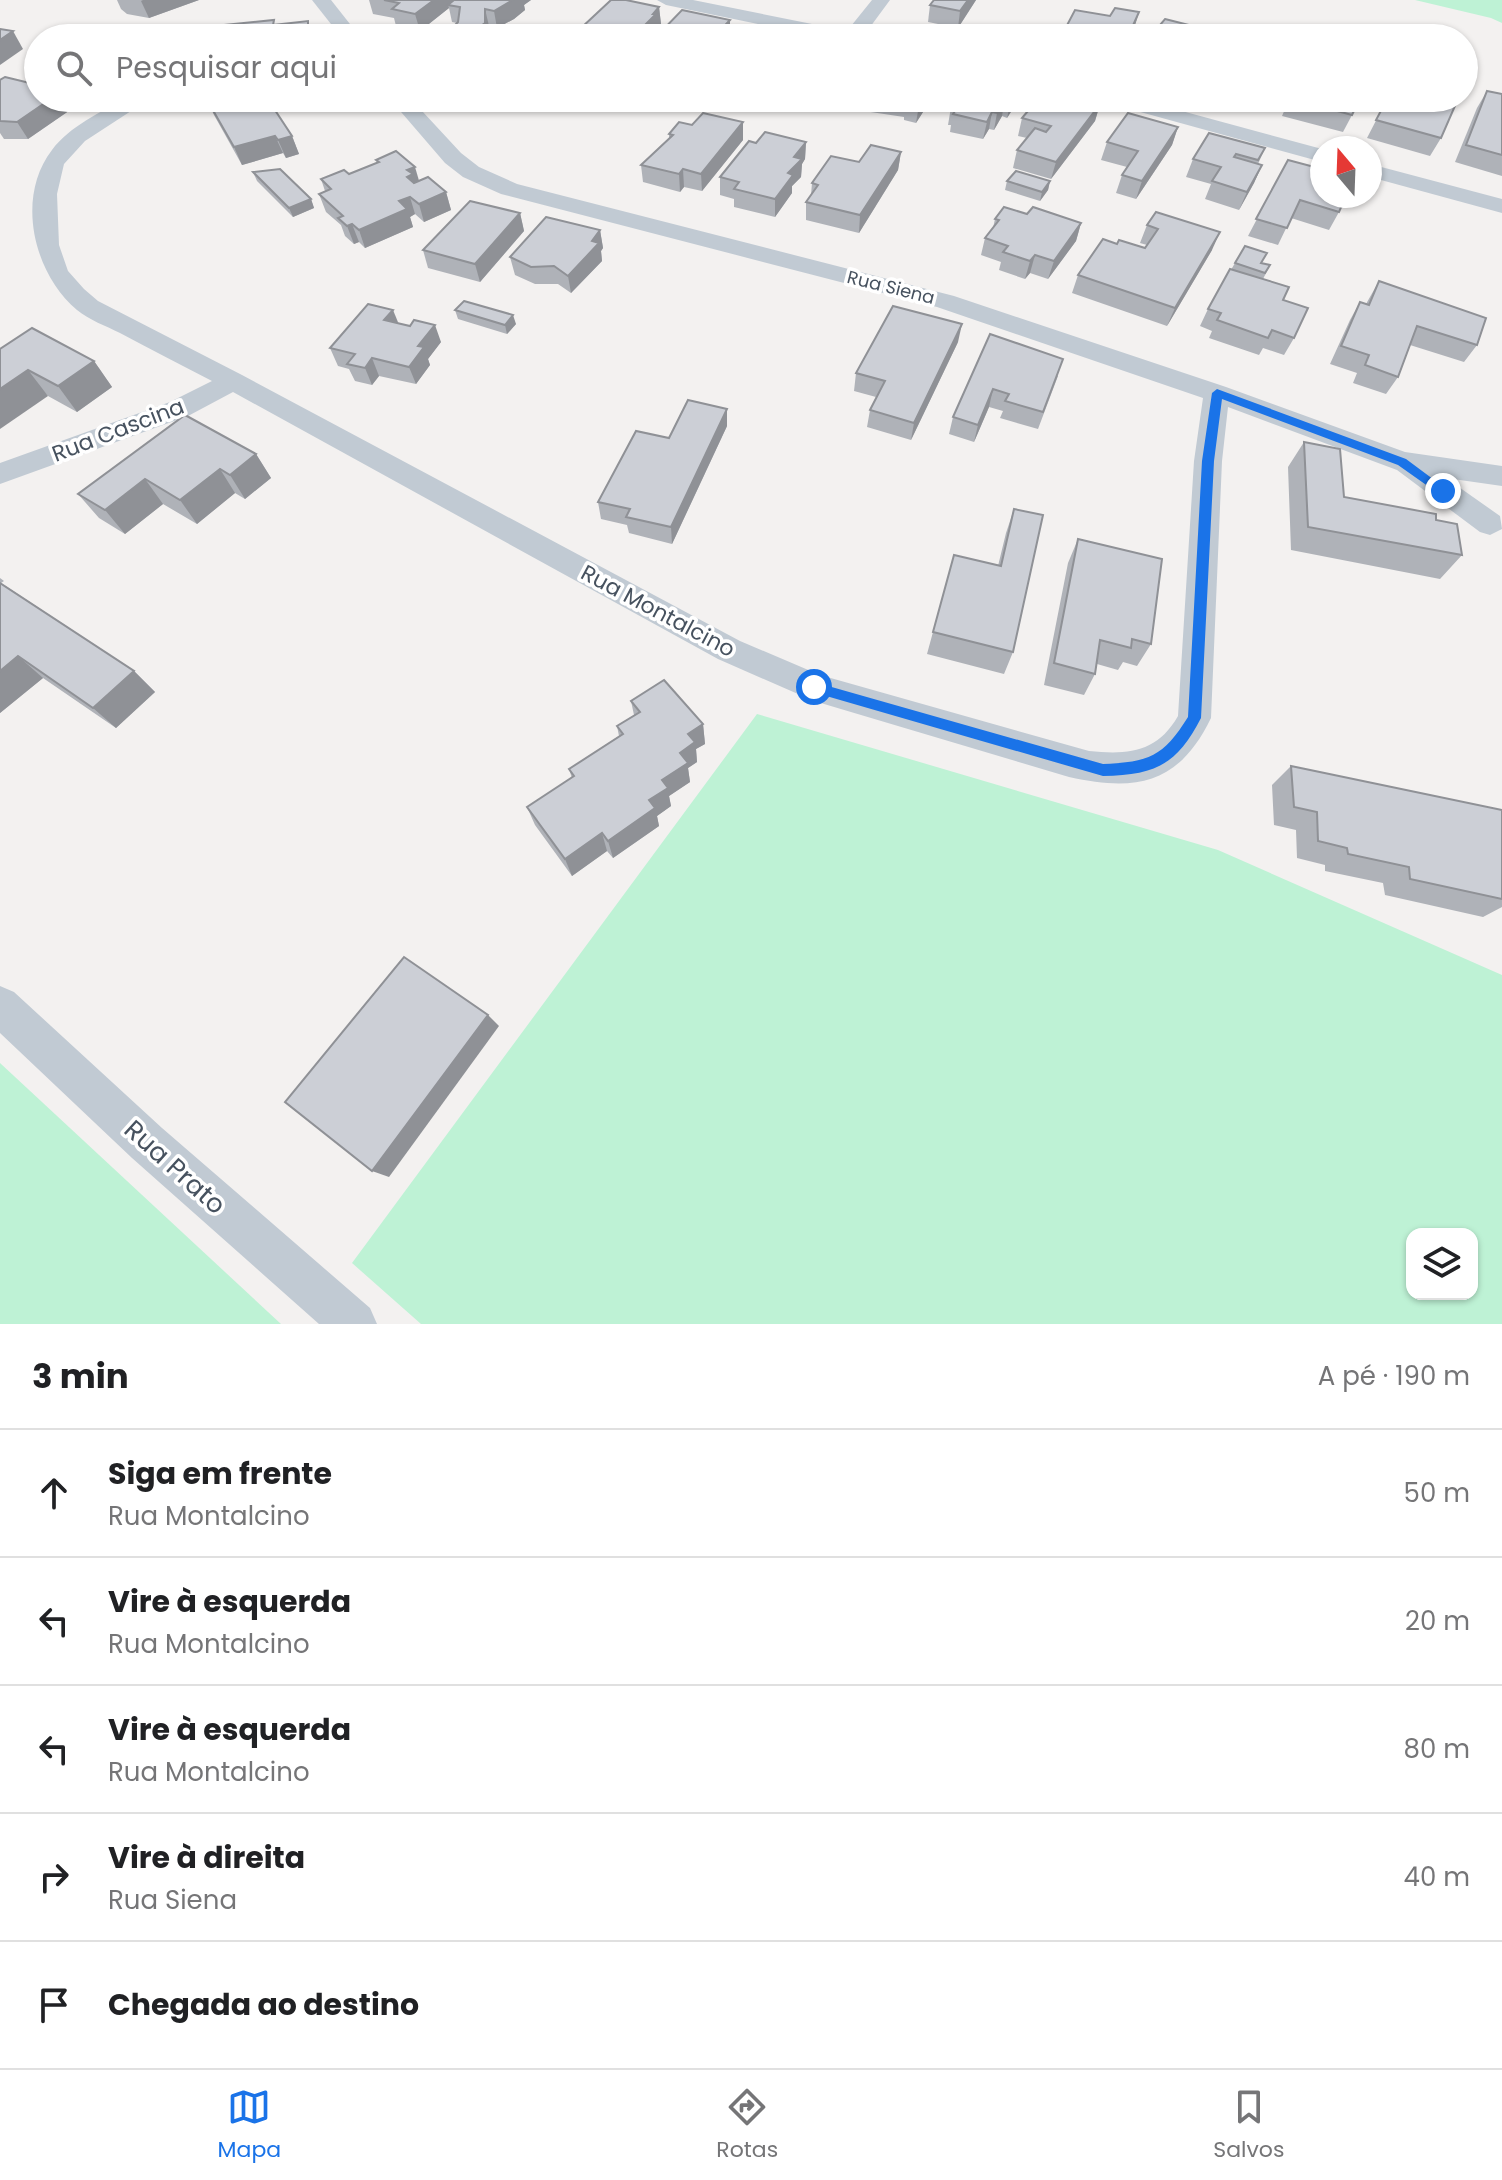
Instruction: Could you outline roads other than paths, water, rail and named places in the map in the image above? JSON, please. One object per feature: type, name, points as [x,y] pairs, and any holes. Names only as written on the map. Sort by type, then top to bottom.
[{"type":"street","points":[[321,0],[347,24]]},
{"type":"street","points":[[666,0],[783,24]]},
{"type":"street","points":[[863,24],[881,0]]},
{"type":"street","name":"Rua Montalcino","points":[[120,112],[60,152],[50,168],[45,232],[55,270],[89,307],[233,381],[729,650],[814,687],[936,725],[1103,770],[1131,769],[1159,760],[1176,748],[1194,718],[1208,461],[1217,393]]},
{"type":"street","name":"Rua Siena","points":[[412,112],[453,158],[471,172],[509,189],[945,301],[1217,393],[1402,462],[1502,476]]},
{"type":"street","points":[[1162,112],[1310,153]]},
{"type":"street","points":[[1382,173],[1502,206]]},
{"type":"street","name":"Rua Cascina","points":[[0,474],[179,409],[233,381]]},
{"type":"street","name":"Rua Siena","points":[[1402,462],[1496,531]]},
{"type":"street","points":[[1496,531],[1483,504],[1485,492],[1502,476]]},
{"type":"street","name":"Rua Prato","points":[[0,1006],[147,1143],[354,1324]]}]
